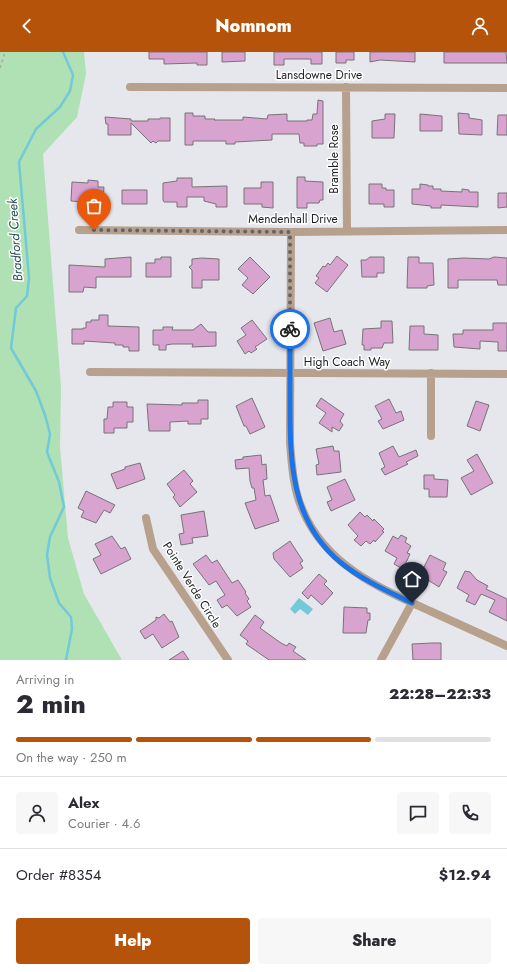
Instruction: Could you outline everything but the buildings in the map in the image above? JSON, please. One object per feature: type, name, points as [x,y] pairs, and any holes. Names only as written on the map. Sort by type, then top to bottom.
[{"type":"street","name":"Lansdowne Drive","points":[[130,87],[507,88]]},
{"type":"street","name":"Bramble Rose","points":[[346,87],[347,231]]},
{"type":"street","name":"Mendenhall Drive","points":[[79,230],[290,232],[507,230]]},
{"type":"street","points":[[290,232],[290,443],[293,475],[303,511],[315,534],[339,561],[366,580],[412,603],[507,646]]},
{"type":"street","name":"High Coach Way","points":[[90,372],[507,374]]},
{"type":"street","points":[[431,374],[431,436]]},
{"type":"street","name":"Pointe Verde Circle","points":[[146,518],[153,549],[228,660]]},
{"type":"street","points":[[382,660],[412,603]]},
{"type":"path","points":[[0,68],[6,52]]},
{"type":"green space","points":[[0,52],[84,52],[86,74],[77,117],[43,154],[61,387],[60,447],[68,538],[84,594],[122,660],[0,660]]},
{"type":"water","points":[[299,598],[313,609],[308,615],[300,609],[295,614],[290,609]]},
{"type":"waterway","name":"Bradford Creek","points":[[63,52],[73,75],[70,91],[60,107],[36,129],[19,162],[29,278],[27,296],[16,308],[11,348],[36,391],[45,415],[50,434],[47,452],[59,482],[64,507],[50,537],[47,555],[50,578],[59,603],[71,617],[72,629],[66,660]]},
{"type":"way so far","points":[[94,230],[290,232],[290,329]]},
{"type":"route","points":[[290,329],[290,443],[296,491],[303,511],[315,534],[339,561],[366,580],[412,603]]}]
